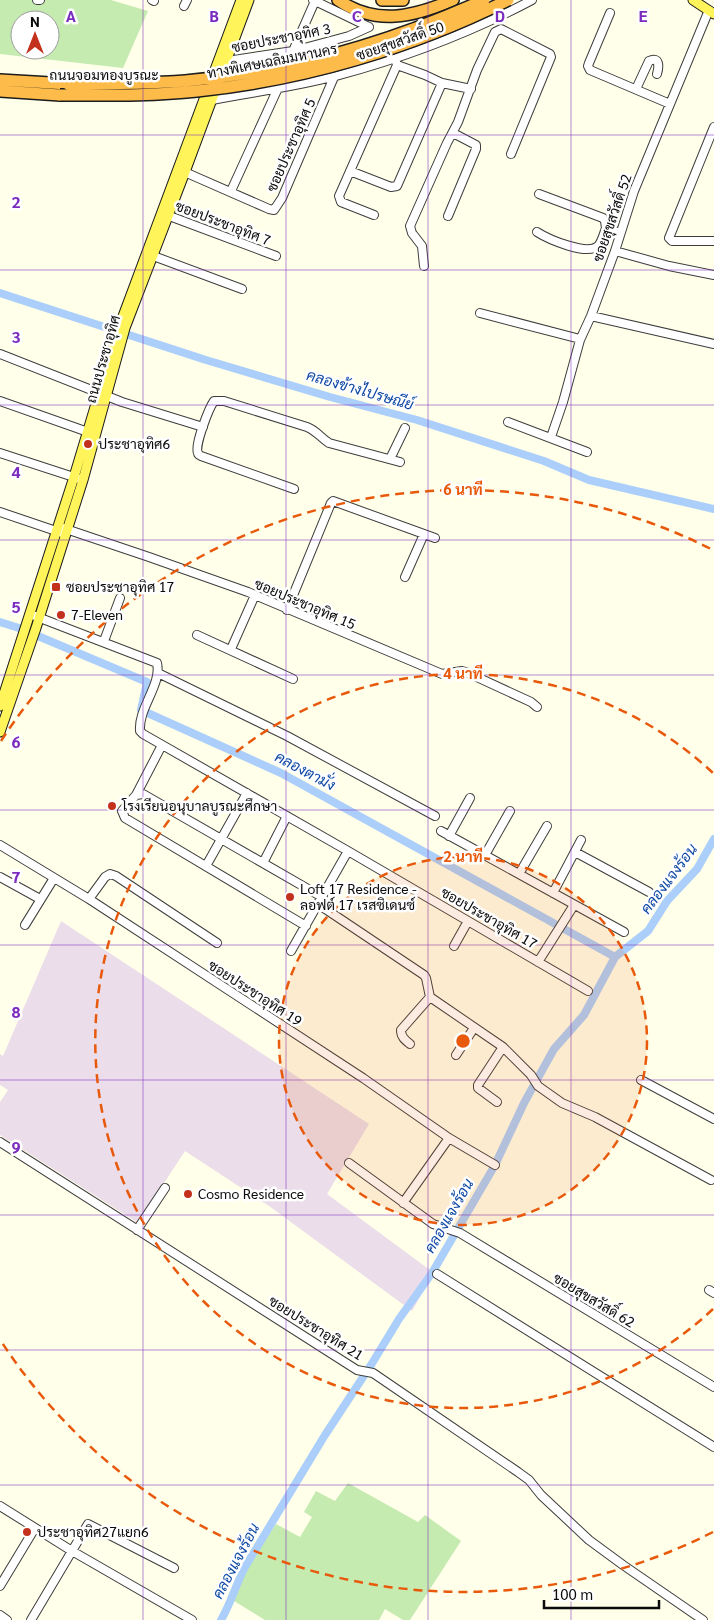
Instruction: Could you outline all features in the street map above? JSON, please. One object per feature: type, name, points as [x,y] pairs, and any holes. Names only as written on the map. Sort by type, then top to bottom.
[{"type":"highway","points":[[338,0],[366,14],[391,17],[416,13],[452,0]]},
{"type":"highway","points":[[382,0],[403,0]]},
{"type":"highway","name":"ทางพิเศษเฉลิมมหานคร","points":[[0,80],[68,84],[129,84],[183,81],[246,73],[302,62],[372,43],[412,30],[484,0]]},
{"type":"highway","name":"ทางพิเศษเฉลิมมหานคร","points":[[0,91],[60,95],[132,94],[174,93],[240,86],[374,53],[449,27],[508,0]]},
{"type":"main road","name":"ถนนประชาอุทิศ","points":[[182,171],[209,84],[240,0]]},
{"type":"main road","name":"ถนนประชาอุทิศ","points":[[0,732],[2,705],[26,643],[36,628],[35,616],[79,478],[122,328],[182,171],[212,100],[249,0]]},
{"type":"main road","points":[[693,0],[711,12]]},
{"type":"main road","name":"ถนนประชาอุทิศ","points":[[79,478],[88,432],[103,395]]},
{"type":"main road","name":"ถนนประชาอุทิศ","points":[[26,643],[27,625],[35,616]]},
{"type":"street","name":"ซอยประชาอุทิศ 3","points":[[227,61],[293,50],[349,36],[369,27],[314,0]]},
{"type":"street","points":[[293,50],[314,0]]},
{"type":"street","name":"ซอยสุขสวัสดิ์ 50","points":[[212,100],[278,88],[396,61],[532,0]]},
{"type":"street","name":"ซอยสุขสวัสดิ์ 52","points":[[551,437],[580,338],[591,316],[615,251],[634,190],[711,12]]},
{"type":"street","points":[[610,13],[588,66],[590,70],[670,104]]},
{"type":"street","points":[[424,266],[422,246],[412,233],[410,226],[453,133],[481,62],[495,32],[498,30],[504,30],[550,54],[550,61],[511,154]]},
{"type":"street","points":[[636,89],[648,61],[654,60],[659,63],[660,66],[657,74]]},
{"type":"street","points":[[374,215],[341,202],[339,196],[396,61],[442,83],[470,89]]},
{"type":"street","name":"ซอยประชาอุทิศ 5","points":[[182,171],[274,210],[277,207],[334,76]]},
{"type":"street","points":[[350,171],[391,187],[397,186],[442,83]]},
{"type":"street","name":"ถนนจอมทองบูรณะ","points":[[0,85],[80,89],[166,88],[209,84]]},
{"type":"street","points":[[231,192],[278,88]]},
{"type":"street","points":[[714,127],[669,238],[672,241],[714,241]]},
{"type":"street","points":[[448,216],[476,149],[476,145],[453,133]]},
{"type":"street","points":[[537,232],[570,247],[593,249],[600,244],[606,228],[603,218],[538,194]]},
{"type":"street","name":"ซอยประชาอุทิศ 7","points":[[166,214],[276,256]]},
{"type":"street","points":[[606,228],[620,233]]},
{"type":"street","points":[[615,251],[669,266],[714,275]]},
{"type":"street","points":[[150,255],[242,289]]},
{"type":"street","points":[[480,313],[580,338]]},
{"type":"street","points":[[591,316],[714,344]]},
{"type":"street","points":[[0,354],[103,395],[202,427]]},
{"type":"street","points":[[294,489],[201,456],[198,453],[197,449],[202,427],[212,404],[218,400],[224,401],[307,427],[318,432],[329,443],[400,462]]},
{"type":"street","points":[[0,401],[88,432]]},
{"type":"street","points":[[508,422],[587,452]]},
{"type":"street","points":[[390,459],[405,428]]},
{"type":"street","points":[[0,453],[79,478]]},
{"type":"street","points":[[287,610],[333,501],[435,538]]},
{"type":"street","name":"ซอยประชาอุทิศ 15","points":[[0,512],[149,557],[255,596],[442,674],[466,672],[531,702],[537,707]]},
{"type":"street","points":[[405,577],[424,534]]},
{"type":"street","points":[[231,649],[255,596]]},
{"type":"street","points":[[104,641],[120,598]]},
{"type":"street","points":[[35,616],[155,661],[158,666],[158,673],[287,736],[434,816]]},
{"type":"street","points":[[198,635],[293,679]]},
{"type":"street","name":"ซอยประชาอุทิศ 17","points":[[158,673],[141,718],[140,731],[143,734],[588,991]]},
{"type":"street","points":[[162,745],[136,795],[122,811],[125,818],[306,926]]},
{"type":"street","points":[[206,866],[247,793]]},
{"type":"street","points":[[136,795],[143,794],[263,863],[320,900],[424,974],[430,997],[503,1047],[531,1075],[538,1086],[562,1103],[595,1117],[712,1180]]},
{"type":"street","points":[[449,836],[470,798]]},
{"type":"street","points":[[485,855],[510,810]]},
{"type":"street","points":[[263,863],[287,816]]},
{"type":"street","points":[[520,874],[547,826]]},
{"type":"street","points":[[442,831],[624,932]]},
{"type":"street","points":[[553,893],[581,840]]},
{"type":"street","name":"ซอยประชาอุทิศ 19","points":[[0,845],[89,899],[358,1075],[449,1138],[495,1165]]},
{"type":"street","points":[[291,951],[348,851]]},
{"type":"street","points":[[575,852],[649,892]]},
{"type":"street","points":[[89,899],[105,877],[110,874],[116,876],[217,942]]},
{"type":"street","points":[[0,877],[40,899]]},
{"type":"street","points":[[25,925],[54,878]]},
{"type":"street","points":[[538,962],[574,905]]},
{"type":"street","points":[[454,946],[468,921]]},
{"type":"street","points":[[410,1044],[402,1036],[401,1030],[430,997]]},
{"type":"street","points":[[456,1055],[474,1028]]},
{"type":"street","points":[[498,1102],[478,1088],[478,1085],[503,1047]]},
{"type":"street","points":[[641,1080],[713,1116]]},
{"type":"street","points":[[402,1203],[449,1138]]},
{"type":"street","name":"ซอยประชาอุทิศ 21","points":[[0,1142],[357,1370],[373,1373],[529,1480],[541,1495],[589,1540],[703,1620]]},
{"type":"street","name":"ซอยสุขสวัสดิ์ 62","points":[[349,1163],[433,1224],[460,1233],[714,1387]]},
{"type":"street","points":[[137,1230],[165,1188]]},
{"type":"street","points":[[437,1274],[714,1447]]},
{"type":"street","points":[[0,1506],[72,1551],[192,1620]]},
{"type":"street","points":[[31,1620],[88,1524],[174,1568]]},
{"type":"street","points":[[0,1586],[35,1528]]},
{"type":"street","points":[[0,1616],[7,1620]]},
{"type":"shaded area","points":[[61,921],[369,1124],[327,1194],[434,1273],[412,1311],[269,1206],[185,1151],[138,1223],[0,1135],[0,1102],[8,1090],[0,1085],[0,1054],[3,1056]]},
{"type":"green space","points":[[0,0],[111,0],[148,11],[123,68],[53,60],[60,60],[60,10],[10,10],[10,55],[0,54]]},
{"type":"green space","points":[[348,1483],[418,1522],[425,1515],[461,1541],[410,1620],[403,1620],[385,1609],[379,1620],[265,1620],[234,1601],[235,1592],[244,1572],[276,1524],[300,1537],[312,1517],[304,1512],[316,1491],[335,1501]]},
{"type":"waterway","name":"คลองข้างไปรษณีย์","points":[[0,293],[206,360],[330,397],[417,420],[544,461],[589,480],[714,509]]},
{"type":"waterway","name":"คลองตามั่ง","points":[[0,622],[19,628],[147,682],[141,710],[281,773],[615,957]]},
{"type":"waterway","name":"คลองแจงร้อน","points":[[221,1620],[245,1567],[325,1435],[399,1319],[432,1273],[495,1165],[524,1103],[554,1049],[584,1015],[615,957],[648,931],[667,901],[697,869],[714,839]]},
{"type":"place","name":"ประชาอุทิศ6","points":[[88,444]]},
{"type":"place","name":"ซอยประชาอุทิศ 17","points":[[56,587]]},
{"type":"place","name":"7-Eleven","points":[[61,615]]},
{"type":"place","name":"โรงเรียนอนุบาลบูรณะศึกษา","points":[[112,806]]},
{"type":"place","name":"Loft 17 Residence - ลอฟต์ 17 เรสซิเดนซ์","points":[[290,897]]},
{"type":"place","name":"Cosmo Residence","points":[[188,1194]]},
{"type":"place","name":"ประชาอุทิศ27แยก6","points":[[27,1532]]}]
